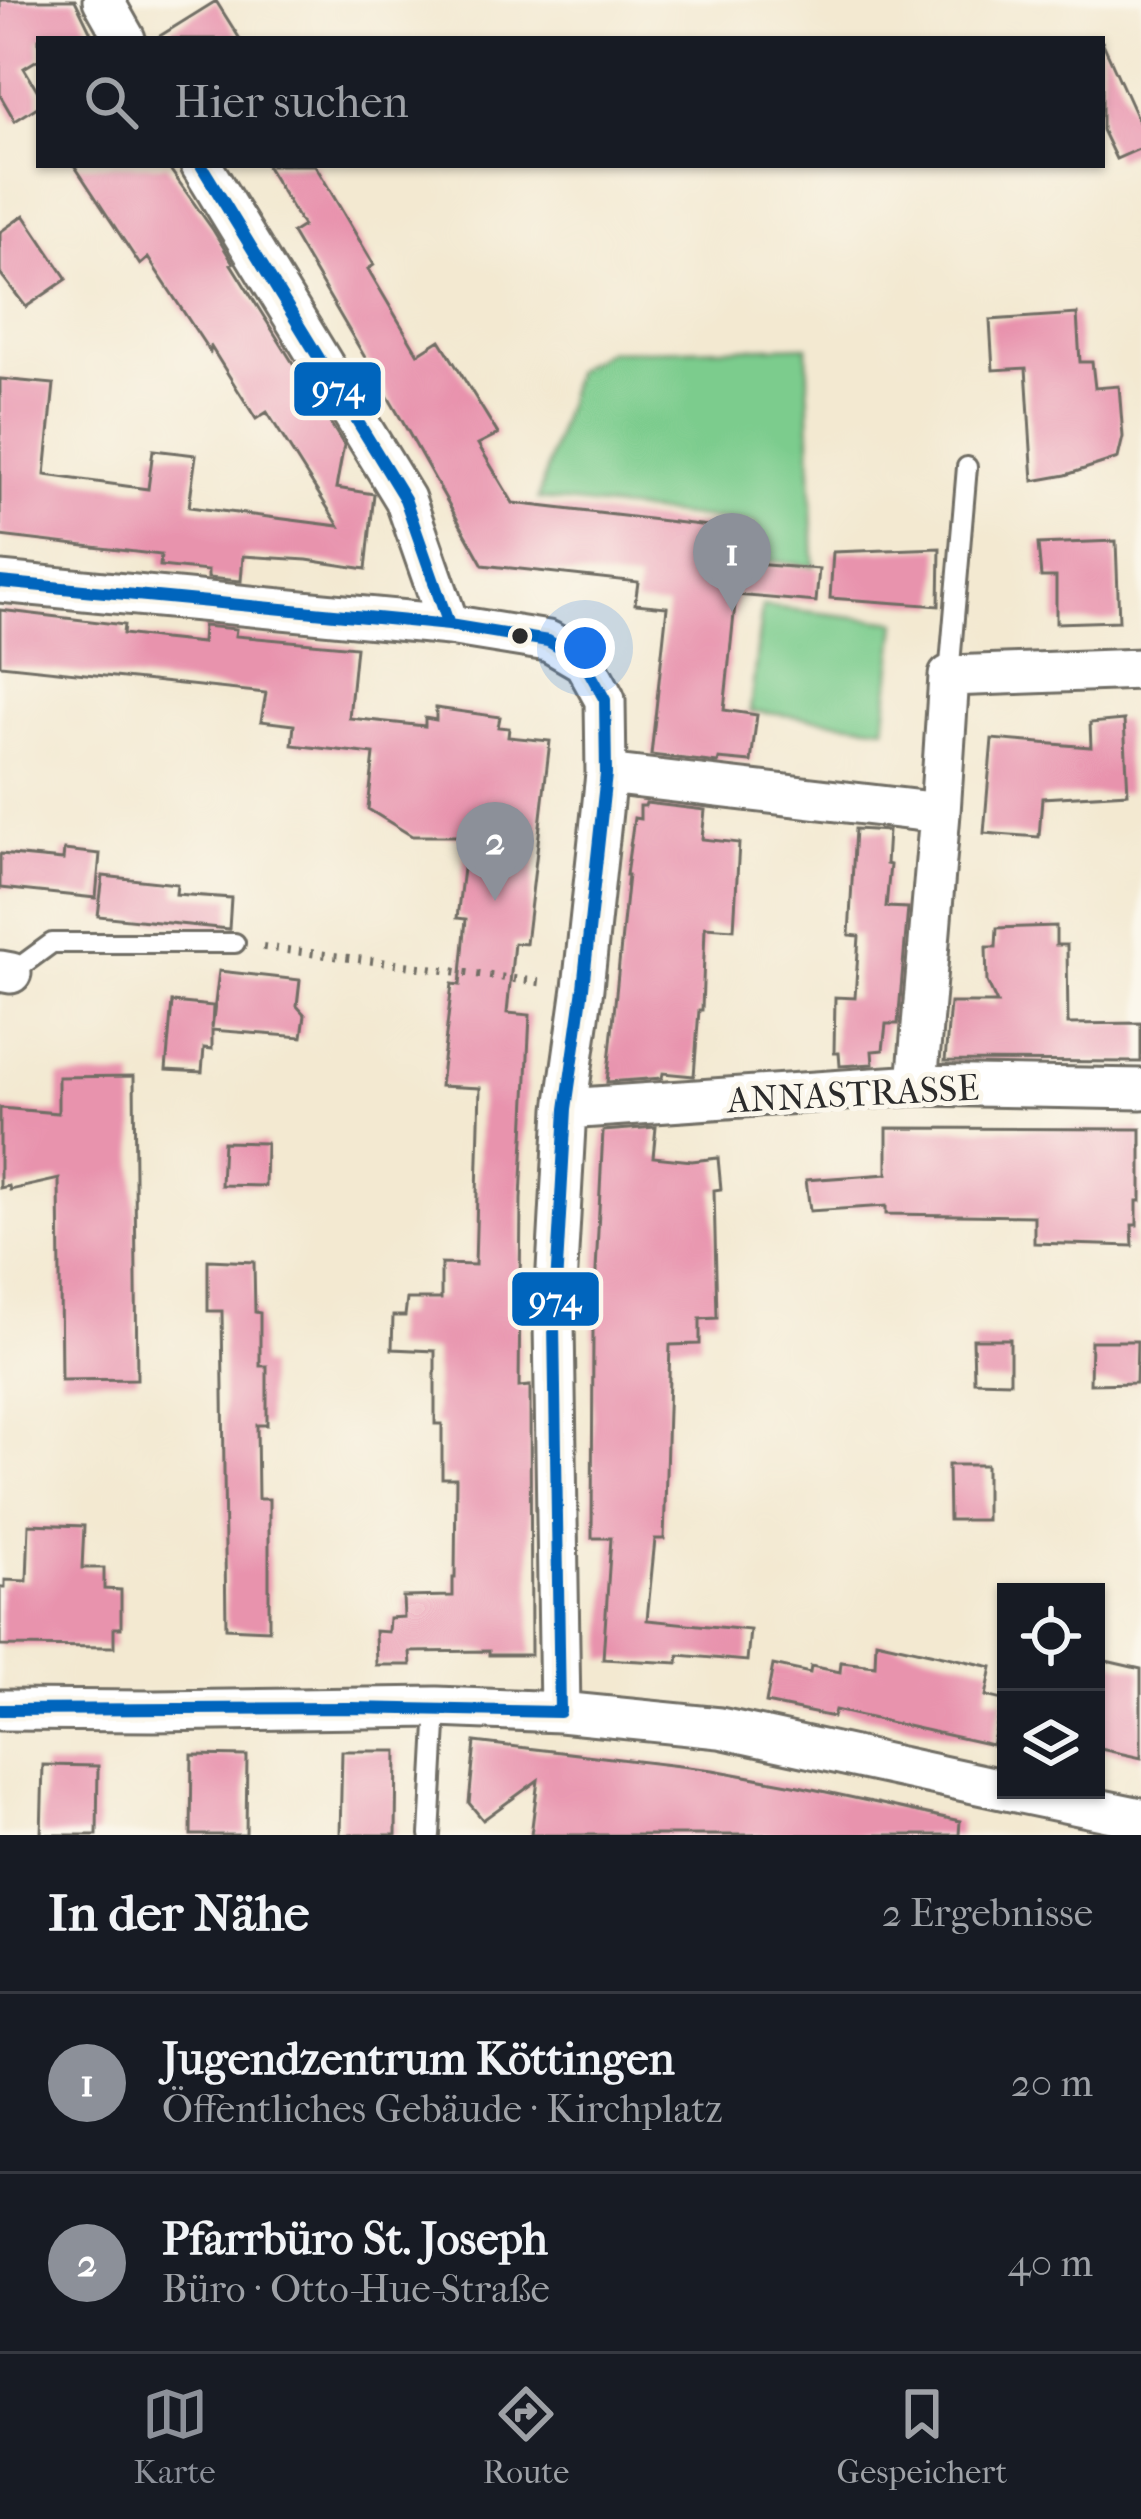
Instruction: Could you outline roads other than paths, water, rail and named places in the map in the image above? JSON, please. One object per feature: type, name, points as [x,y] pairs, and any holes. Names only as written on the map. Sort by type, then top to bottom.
[{"type":"street","points":[[103,0],[123,36]]},
{"type":"street","points":[[203,168],[405,500],[449,625]]},
{"type":"street","points":[[0,582],[449,625],[548,641],[584,662],[605,700],[606,774],[566,1109],[554,1323],[560,1712]]},
{"type":"street","points":[[917,1085],[949,676],[1141,669]]},
{"type":"street","points":[[606,774],[940,814]]},
{"type":"street","name":"ANNASTRASSE","points":[[566,1109],[917,1085],[1141,1089]]},
{"type":"street","points":[[0,1710],[437,1707],[560,1712],[720,1728],[997,1788]]},
{"type":"street","points":[[1049,1799],[1141,1818]]},
{"type":"lane","points":[[949,676],[967,467]]},
{"type":"lane","points":[[5,972],[52,943],[235,943]]},
{"type":"lane","points":[[430,1835],[437,1707]]},
{"type":"place","name":"Jugendzentrum Köttingen","points":[[732,612]]},
{"type":"place","name":"Pfarrbüro St. Joseph","points":[[495,901]]}]
